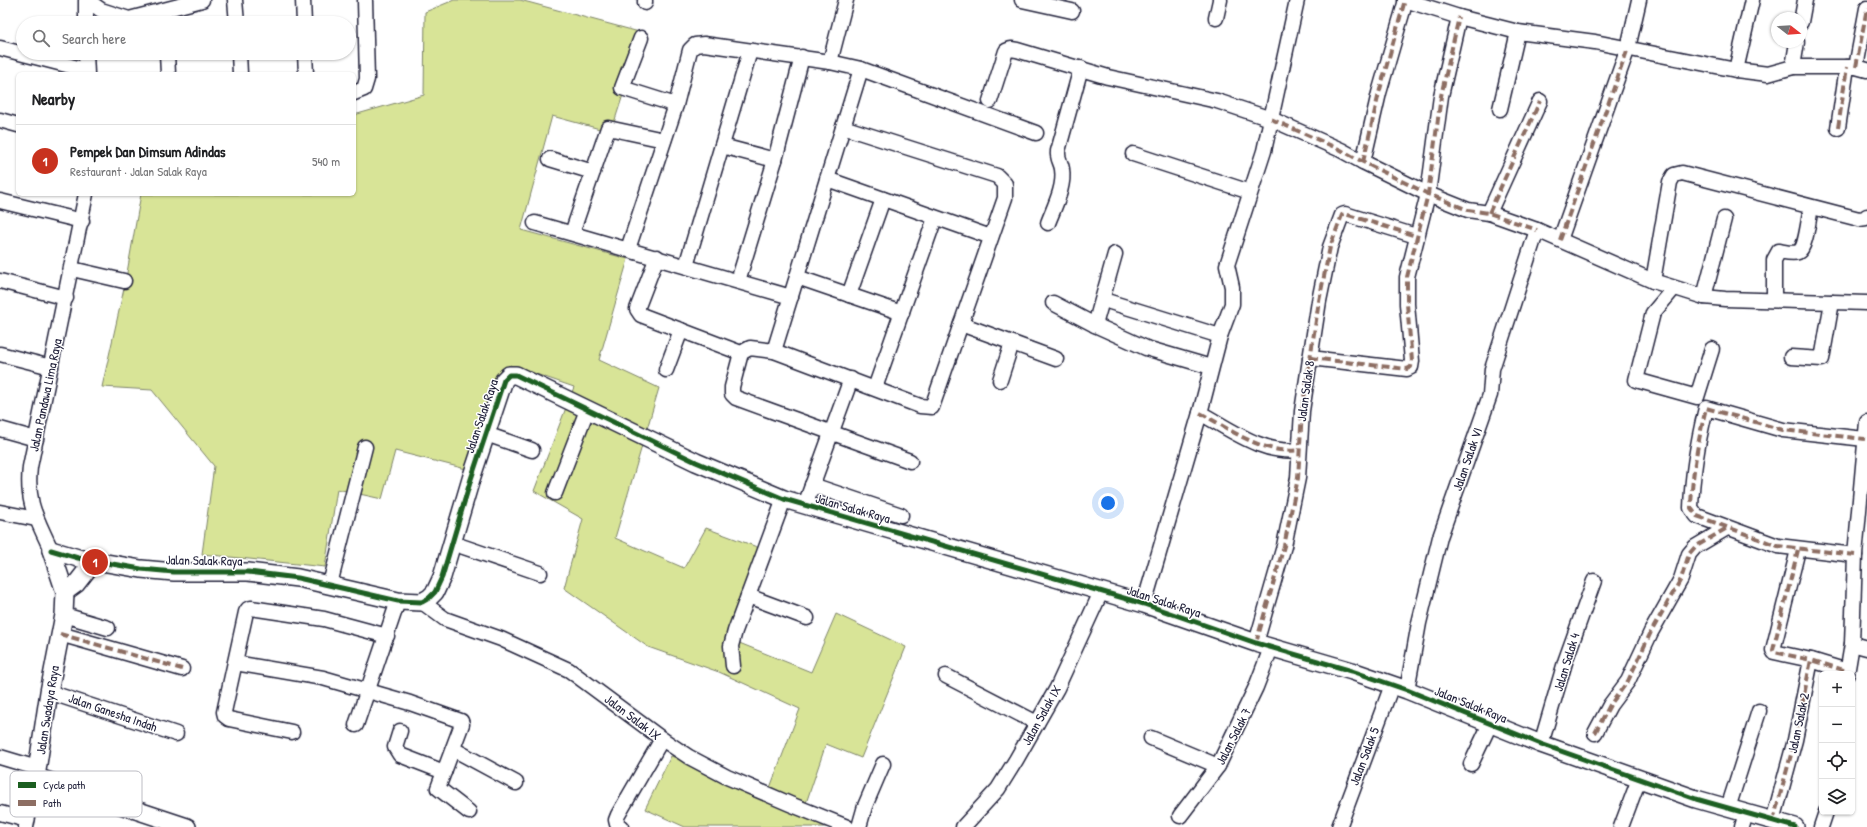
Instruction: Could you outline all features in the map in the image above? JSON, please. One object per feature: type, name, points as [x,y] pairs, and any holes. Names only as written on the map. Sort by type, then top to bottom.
[{"type":"street","points":[[86,0],[101,10],[120,16]]},
{"type":"street","points":[[86,0],[87,16]]},
{"type":"street","points":[[166,16],[202,0]]},
{"type":"street","points":[[235,0],[236,16]]},
{"type":"street","points":[[303,0],[304,16]]},
{"type":"street","points":[[356,92],[364,89],[367,85],[365,0]]},
{"type":"street","points":[[830,62],[846,0]]},
{"type":"street","points":[[1022,0],[1072,11]]},
{"type":"street","points":[[1216,18],[1220,0]]},
{"type":"street","points":[[1144,604],[1200,413],[1220,336],[1232,304],[1232,287],[1227,265],[1264,150],[1297,0]]},
{"type":"street","points":[[1363,162],[1378,93],[1405,0],[1459,17],[1518,32],[1595,42],[1736,70],[1768,74],[1793,67],[1857,68]]},
{"type":"street","points":[[1560,240],[1594,150],[1628,48],[1639,0]]},
{"type":"street","points":[[1736,70],[1752,0]]},
{"type":"street","points":[[1803,12],[1805,0]]},
{"type":"street","points":[[1838,128],[1857,68],[1867,8]]},
{"type":"street","points":[[91,16],[93,13],[101,10]]},
{"type":"street","points":[[1310,358],[1407,369],[1411,367],[1412,361],[1407,304],[1407,277],[1416,236],[1428,194],[1441,96],[1459,17]]},
{"type":"street","points":[[1500,109],[1518,32]]},
{"type":"street","points":[[641,38],[622,88],[676,105]]},
{"type":"street","points":[[628,249],[676,105],[692,47],[704,44],[802,57],[861,69],[1036,133]]},
{"type":"street","points":[[0,48],[16,52]]},
{"type":"street","points":[[1793,67],[1796,48]]},
{"type":"street","points":[[990,101],[1006,51],[1011,49],[1108,77],[1217,101],[1271,119],[1341,150],[1428,194],[1468,210],[1489,213],[1537,230],[1585,253],[1653,282],[1704,297],[1867,303]]},
{"type":"street","points":[[686,266],[750,51]]},
{"type":"street","points":[[738,280],[775,160],[802,57]]},
{"type":"street","points":[[44,60],[87,72],[86,60]]},
{"type":"street","points":[[167,60],[168,72]]},
{"type":"street","points":[[239,60],[240,72]]},
{"type":"street","points":[[305,60],[306,72]]},
{"type":"street","points":[[1048,223],[1062,180],[1062,169],[1057,158],[1058,152],[1081,68]]},
{"type":"street","points":[[774,351],[861,69]]},
{"type":"street","points":[[1489,213],[1540,101]]},
{"type":"street","points":[[0,120],[16,124]]},
{"type":"street","points":[[843,127],[997,176],[1005,184],[1005,198],[932,407],[920,406],[774,351],[750,348],[741,353],[732,387],[732,394],[736,398],[910,461]]},
{"type":"street","points":[[572,233],[608,128],[664,140]]},
{"type":"street","points":[[722,146],[775,160]]},
{"type":"street","points":[[1133,154],[1250,192]]},
{"type":"street","points":[[550,159],[593,172]]},
{"type":"street","points":[[1653,282],[1670,182],[1674,175],[1682,173],[1859,219],[1866,218],[1867,216]]},
{"type":"street","points":[[828,179],[991,237]]},
{"type":"street","name":"Jalan Pandawa Lima Raya","points":[[65,592],[51,550],[36,519],[29,496],[28,483],[82,221],[86,196]]},
{"type":"street","points":[[849,295],[883,199]]},
{"type":"street","points":[[0,201],[82,221]]},
{"type":"street","points":[[1774,300],[1774,260],[1776,254],[1779,251],[1796,253],[1804,246],[1811,207]]},
{"type":"street","name":"Jalan Salak 8","points":[[1263,646],[1298,478],[1302,411],[1330,247],[1342,215],[1345,214],[1416,236]]},
{"type":"street","points":[[875,388],[936,218]]},
{"type":"street","points":[[1704,297],[1724,219]]},
{"type":"street","points":[[535,223],[738,280],[791,297]]},
{"type":"street","name":"Jalan Salak VI","points":[[1399,688],[1419,623],[1440,537],[1490,395],[1492,369],[1537,230]]},
{"type":"street","points":[[1095,325],[1116,254]]},
{"type":"street","points":[[657,257],[637,309],[641,315],[741,353]]},
{"type":"street","points":[[72,269],[124,281]]},
{"type":"street","points":[[797,277],[902,313]]},
{"type":"street","points":[[0,281],[66,298]]},
{"type":"street","points":[[1674,288],[1659,306],[1661,317],[1645,382],[1697,397],[1712,349]]},
{"type":"street","points":[[1110,302],[1220,336]]},
{"type":"street","points":[[1792,357],[1822,359],[1832,302]]},
{"type":"street","points":[[1053,303],[1095,325],[1146,348],[1212,367]]},
{"type":"street","points":[[961,324],[1056,359]]},
{"type":"street","points":[[666,370],[680,330]]},
{"type":"street","points":[[1000,380],[1012,343]]},
{"type":"street","points":[[0,354],[51,367]]},
{"type":"street","name":"Jalan Salak Raya","points":[[51,550],[68,556],[94,561],[174,572],[248,572],[271,574],[330,584],[398,601],[422,602],[435,592],[504,380],[508,375],[516,375],[696,462],[784,499],[1144,604],[1263,646],[1352,671],[1541,744],[1639,779],[1728,808],[1744,820],[1773,821],[1795,827]]},
{"type":"street","points":[[805,505],[851,379]]},
{"type":"street","points":[[1854,555],[1798,550],[1762,541],[1697,516],[1691,508],[1699,437],[1706,408],[1783,430],[1865,439]]},
{"type":"street","points":[[555,494],[587,410]]},
{"type":"street","points":[[1200,413],[1260,445],[1273,450],[1299,450]]},
{"type":"street","points":[[1847,671],[1852,644],[1854,555],[1867,422]]},
{"type":"street","points":[[0,429],[36,439]]},
{"type":"street","points":[[486,434],[532,450]]},
{"type":"street","points":[[330,584],[365,447]]},
{"type":"street","points":[[812,485],[901,515]]},
{"type":"street","points":[[734,666],[732,646],[748,596],[784,499]]},
{"type":"street","points":[[0,512],[36,519]]},
{"type":"street","points":[[1595,733],[1610,705],[1628,681],[1651,632],[1681,579],[1689,554],[1695,546],[1727,528]]},
{"type":"street","points":[[452,543],[540,573]]},
{"type":"street","points":[[1798,550],[1773,650],[1774,652],[1811,660],[1841,671]]},
{"type":"street","points":[[65,592],[76,584],[94,561]]},
{"type":"street","name":"Jalan Salak 4","points":[[1541,744],[1566,659],[1594,581]]},
{"type":"street","name":"Jalan Swadaya Raya","points":[[36,771],[49,692],[64,616],[65,592]]},
{"type":"street","name":"Jalan Salak IX","points":[[963,827],[998,788],[1038,723],[1057,688],[1101,592]]},
{"type":"street","points":[[748,596],[807,618]]},
{"type":"street","points":[[356,726],[398,601]]},
{"type":"street","name":"Jalan Salak IX","points":[[422,602],[444,619],[501,639],[542,656],[570,670],[662,739],[689,757],[727,777],[848,827]]},
{"type":"street","points":[[292,732],[230,719],[225,716],[224,712],[246,612],[248,609],[251,608],[324,619],[387,636]]},
{"type":"street","points":[[64,616],[108,628]]},
{"type":"street","points":[[60,634],[182,669]]},
{"type":"street","points":[[1852,644],[1867,648]]},
{"type":"street","name":"Jalan Salak 7","points":[[1180,816],[1218,766],[1256,687],[1263,646]]},
{"type":"street","name":"Jalan Salak 2","points":[[1773,821],[1795,740],[1811,660]]},
{"type":"street","points":[[235,663],[305,674],[369,690],[461,720],[462,724],[438,788],[469,812]]},
{"type":"street","points":[[946,676],[1038,723]]},
{"type":"street","name":"Jalan Salak 5","points":[[1339,827],[1399,688]]},
{"type":"street","name":"Jalan Ganesha Indah","points":[[49,692],[176,734]]},
{"type":"street","points":[[1728,808],[1759,712]]},
{"type":"street","points":[[1471,764],[1490,724]]},
{"type":"street","points":[[400,731],[396,751],[400,755],[444,772]]},
{"type":"street","points":[[1151,738],[1218,766]]},
{"type":"street","points":[[622,827],[617,824],[616,820],[618,815],[662,739]]},
{"type":"street","points":[[453,748],[516,783]]},
{"type":"street","points":[[0,757],[34,771]]},
{"type":"street","points":[[859,827],[865,806],[882,764]]},
{"type":"street","points":[[1621,827],[1639,779]]},
{"type":"street","points":[[142,810],[188,827]]},
{"type":"street","points":[[0,813],[26,824]]},
{"type":"street","points":[[1822,827],[1825,815]]},
{"type":"green space","points":[[454,0],[520,0],[643,33],[611,132],[552,116],[521,230],[628,259],[599,360],[659,388],[615,538],[684,568],[706,528],[765,550],[732,640],[811,672],[836,614],[906,647],[861,758],[826,744],[802,815],[832,827],[685,827],[645,809],[671,756],[768,793],[800,709],[719,672],[648,647],[564,588],[583,519],[534,491],[574,387],[510,365],[474,471],[395,451],[382,499],[337,489],[325,567],[202,554],[214,466],[152,390],[102,387],[125,284],[141,196],[356,196],[356,114],[424,95],[425,12]]},
{"type":"marked path","points":[[1363,162],[1379,93],[1405,0]]},
{"type":"marked path","points":[[1856,67],[1867,8]]},
{"type":"marked path","points":[[1310,358],[1407,369],[1411,367],[1412,361],[1407,304],[1407,277],[1428,194],[1441,96],[1459,17]]},
{"type":"marked path","points":[[1560,240],[1628,48]]},
{"type":"marked path","points":[[1838,128],[1847,67]]},
{"type":"marked path","points":[[1489,213],[1540,101]]},
{"type":"marked path","points":[[1271,119],[1341,150],[1428,194],[1468,210],[1489,213],[1537,230]]},
{"type":"marked path","points":[[1256,643],[1284,546],[1298,478],[1302,411],[1319,301],[1330,247],[1342,215],[1345,214],[1416,236]]},
{"type":"marked path","points":[[1855,555],[1778,546],[1697,516],[1691,508],[1694,470],[1706,408],[1783,430],[1865,439]]},
{"type":"marked path","points":[[1200,413],[1260,445],[1286,451],[1299,450]]},
{"type":"marked path","points":[[1595,733],[1610,705],[1628,681],[1651,632],[1681,579],[1689,554],[1695,547],[1727,528]]},
{"type":"marked path","points":[[1798,550],[1773,650],[1774,652],[1811,660]]},
{"type":"marked path","points":[[60,634],[182,669]]},
{"type":"marked path","points":[[1773,821],[1795,740],[1811,660],[1847,671]]},
{"type":"cycle path","points":[[51,550],[78,558],[141,569],[174,572],[248,572],[298,578],[398,601],[422,602],[435,592],[442,577],[471,479],[504,380],[509,375],[516,375],[696,462],[784,499],[1144,604],[1256,643],[1352,671],[1407,690],[1541,744],[1696,799],[1795,827]]},
{"type":"place","name":"Pempek Dan Dimsum Adindas","points":[[95,562]]}]
